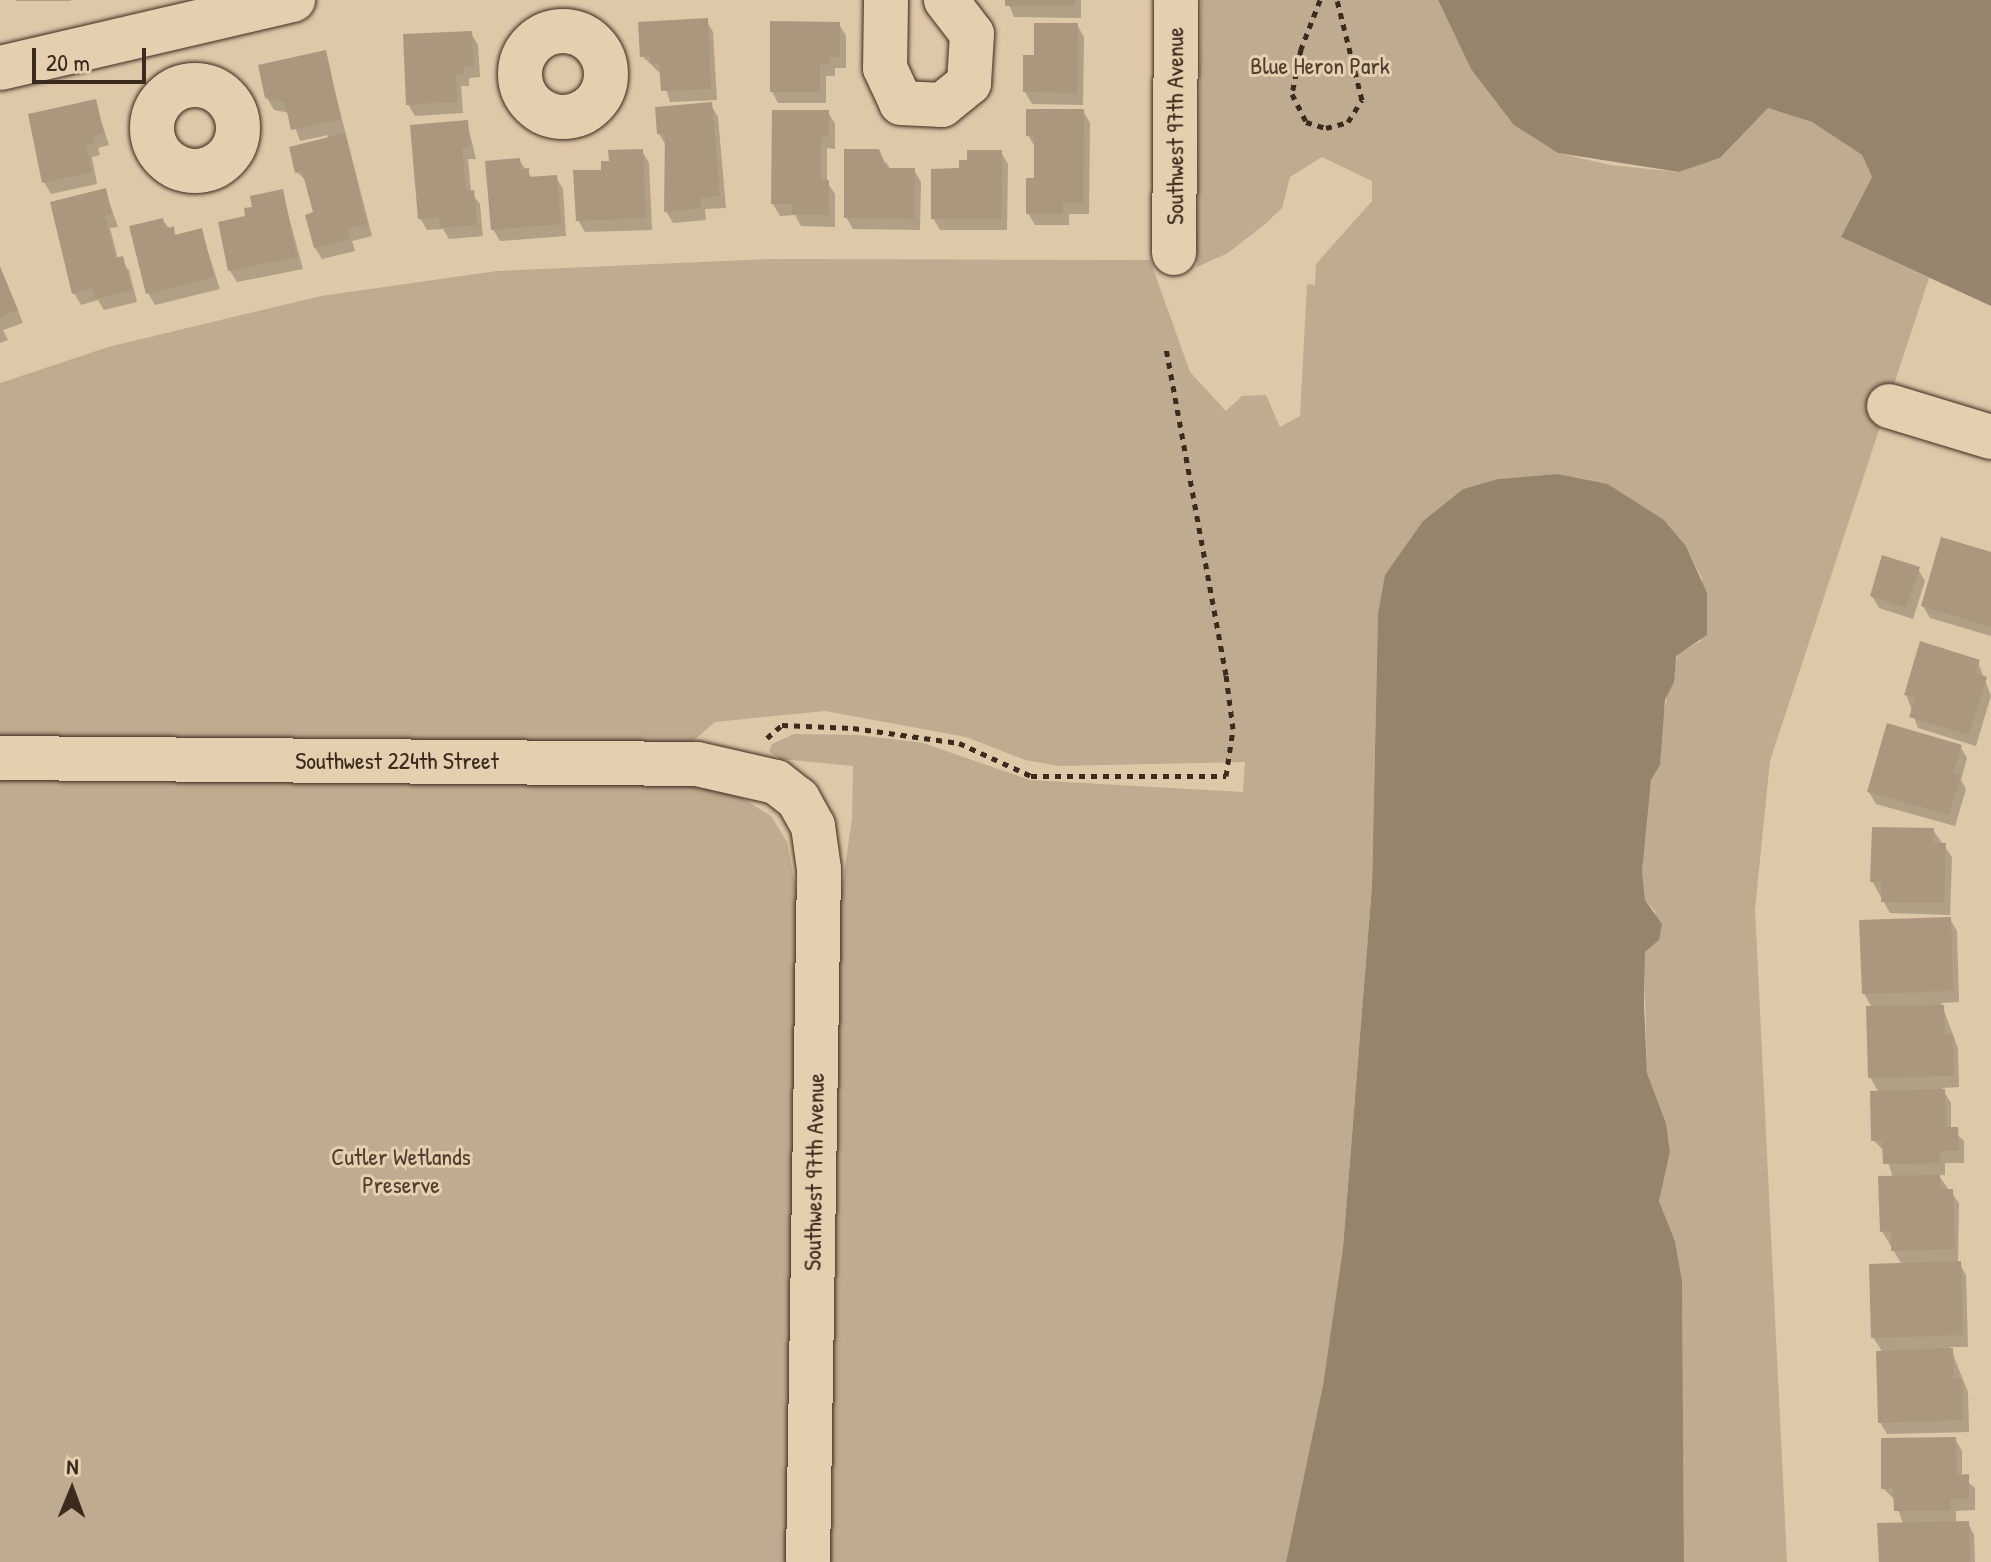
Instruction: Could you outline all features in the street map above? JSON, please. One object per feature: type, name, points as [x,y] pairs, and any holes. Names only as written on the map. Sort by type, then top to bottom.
[{"type":"street","points":[[0,68],[290,0]]},
{"type":"street","points":[[886,0],[885,68],[901,103],[942,105],[969,83],[972,34],[946,0]]},
{"type":"street","name":"Southwest 97th Avenue","points":[[1174,253],[1176,0]]},
{"type":"street","points":[[178,24],[185,86]]},
{"type":"street","points":[[1889,406],[1991,437]]},
{"type":"street","name":"Southwest 224th Street","points":[[0,758],[584,762],[730,769],[789,791]]},
{"type":"street","name":"Southwest 97th Avenue","points":[[789,791],[813,826],[819,869],[808,1562]]},
{"type":"path","points":[[1320,0],[1301,49],[1292,94],[1306,122],[1326,128],[1348,122],[1362,100],[1337,0]]},
{"type":"path","points":[[730,769],[782,725],[959,743],[1031,776],[1226,776],[1233,729],[1226,675],[1166,349]]},
{"type":"green space","name":"Blue Heron Park","points":[[1201,0],[1438,0],[1471,69],[1558,153],[1610,165],[1679,172],[1720,158],[1768,108],[1812,122],[1862,155],[1872,177],[1841,237],[1929,278],[1770,761],[1755,909],[1787,1562],[1684,1562],[1682,1280],[1675,1241],[1659,1201],[1670,1152],[1666,1123],[1647,1073],[1644,952],[1659,940],[1655,911],[1645,900],[1642,871],[1644,821],[1651,780],[1660,765],[1662,722],[1673,664],[1679,653],[1701,641],[1702,579],[1686,546],[1664,520],[1608,484],[1558,474],[1498,479],[1463,489],[1423,521],[1378,614],[1372,886],[1343,1248],[1323,1385],[1286,1562],[827,1562],[840,902],[852,818],[853,766],[781,759],[769,752],[772,744],[794,734],[858,735],[923,743],[1030,780],[1243,792],[1245,762],[1059,766],[1025,760],[966,737],[825,711],[715,722],[691,743],[0,737],[0,383],[108,347],[321,296],[497,271],[767,259],[1150,260],[1190,372],[1226,411],[1242,396],[1266,395],[1280,427],[1300,416],[1307,284],[1315,285],[1316,264],[1372,201],[1372,181],[1322,157],[1290,177],[1282,208],[1264,225],[1228,253],[1197,267]]},
{"type":"green space","name":"Cutler Wetlands Preserve","points":[[0,777],[696,784],[734,793],[771,816],[787,842],[797,896],[788,1562],[0,1562]]},
{"type":"shaded area","points":[[1438,0],[1991,0],[1991,306],[1841,237],[1872,177],[1862,155],[1812,122],[1768,108],[1720,158],[1679,172],[1558,153],[1514,125],[1471,69]]},
{"type":"shaded area","points":[[1558,474],[1608,484],[1664,520],[1686,546],[1707,593],[1707,635],[1676,656],[1674,682],[1665,700],[1660,765],[1651,780],[1642,871],[1645,900],[1662,924],[1659,940],[1645,952],[1644,1005],[1647,1073],[1666,1123],[1670,1152],[1659,1201],[1675,1241],[1682,1280],[1684,1562],[1286,1562],[1323,1385],[1343,1248],[1372,886],[1378,614],[1385,575],[1423,521],[1463,489],[1498,479]]},
{"type":"building","points":[[1005,0],[1075,0],[1075,6],[1005,6]]},
{"type":"building","points":[[708,18],[711,89],[661,91],[659,64],[651,64],[650,56],[640,57],[638,22]]},
{"type":"building","points":[[770,21],[840,22],[840,57],[829,57],[829,65],[820,65],[820,92],[770,92]]},
{"type":"building","points":[[1034,23],[1078,23],[1077,93],[1023,92],[1023,55],[1034,55]]},
{"type":"building","points":[[472,31],[474,66],[463,66],[464,74],[456,74],[457,102],[406,105],[403,34]]},
{"type":"building","points":[[326,50],[341,119],[291,130],[285,103],[265,98],[258,65]]},
{"type":"building","points":[[96,99],[104,133],[93,136],[94,143],[86,145],[92,172],[42,183],[28,114]]},
{"type":"building","points":[[712,102],[720,196],[700,198],[701,208],[664,212],[665,134],[657,134],[655,107]]},
{"type":"building","points":[[1026,109],[1084,109],[1083,203],[1063,203],[1063,214],[1026,214],[1026,178],[1034,178],[1034,136],[1026,136]]},
{"type":"building","points":[[772,110],[829,110],[829,137],[821,137],[821,180],[829,180],[829,215],[792,214],[792,204],[771,204]]},
{"type":"building","points":[[468,120],[470,147],[462,148],[466,191],[474,190],[477,225],[440,228],[439,217],[418,219],[410,125]]},
{"type":"building","points":[[345,133],[367,224],[347,229],[350,239],[314,248],[305,215],[313,212],[302,171],[295,173],[289,147]]},
{"type":"building","points":[[643,149],[646,218],[576,221],[573,170],[601,170],[601,161],[609,161],[608,150]]},
{"type":"building","points":[[844,149],[879,149],[887,168],[915,168],[914,219],[844,218]]},
{"type":"building","points":[[967,150],[1002,150],[1002,219],[931,219],[931,169],[959,168],[959,160],[967,160]]},
{"type":"building","points":[[520,158],[521,169],[529,168],[529,177],[557,175],[561,224],[491,230],[485,161]]},
{"type":"building","points":[[106,188],[112,215],[105,216],[115,258],[123,256],[132,290],[95,299],[93,288],[72,294],[50,202]]},
{"type":"building","points":[[283,189],[297,257],[228,271],[218,222],[245,216],[244,208],[252,207],[250,196]]},
{"type":"building","points":[[163,218],[166,229],[174,226],[175,235],[202,228],[214,277],[146,294],[129,226]]},
{"type":"building","points":[[0,267],[18,310],[0,317]]},
{"type":"building","points":[[1941,537],[1991,552],[1991,627],[1921,606]]},
{"type":"building","points":[[1882,555],[1920,567],[1906,608],[1870,596]]},
{"type":"building","points":[[1920,641],[1980,660],[1975,673],[1987,677],[1969,735],[1909,717],[1915,698],[1904,695]]},
{"type":"building","points":[[1887,723],[1962,745],[1953,773],[1961,775],[1949,815],[1867,792]]},
{"type":"building","points":[[1872,827],[1934,828],[1934,843],[1946,843],[1944,903],[1881,902],[1882,882],[1870,882]]},
{"type":"building","points":[[1951,917],[1953,991],[1862,994],[1859,920]]},
{"type":"building","points":[[1944,1005],[1945,1034],[1953,1034],[1954,1076],[1868,1078],[1866,1006]]},
{"type":"building","points":[[1945,1089],[1946,1127],[1958,1127],[1959,1151],[1939,1151],[1940,1163],[1883,1164],[1882,1141],[1871,1141],[1870,1091]]},
{"type":"building","points":[[1940,1175],[1941,1189],[1953,1189],[1955,1249],[1891,1251],[1891,1231],[1880,1232],[1878,1176]]},
{"type":"building","points":[[1961,1261],[1963,1335],[1871,1338],[1869,1264]]},
{"type":"building","points":[[1953,1348],[1954,1379],[1962,1378],[1963,1420],[1878,1423],[1876,1351]]},
{"type":"building","points":[[1956,1437],[1957,1475],[1969,1474],[1969,1499],[1950,1499],[1950,1511],[1894,1511],[1893,1488],[1881,1489],[1881,1438]]},
{"type":"building","points":[[1969,1521],[1970,1562],[1879,1562],[1877,1523]]}]
